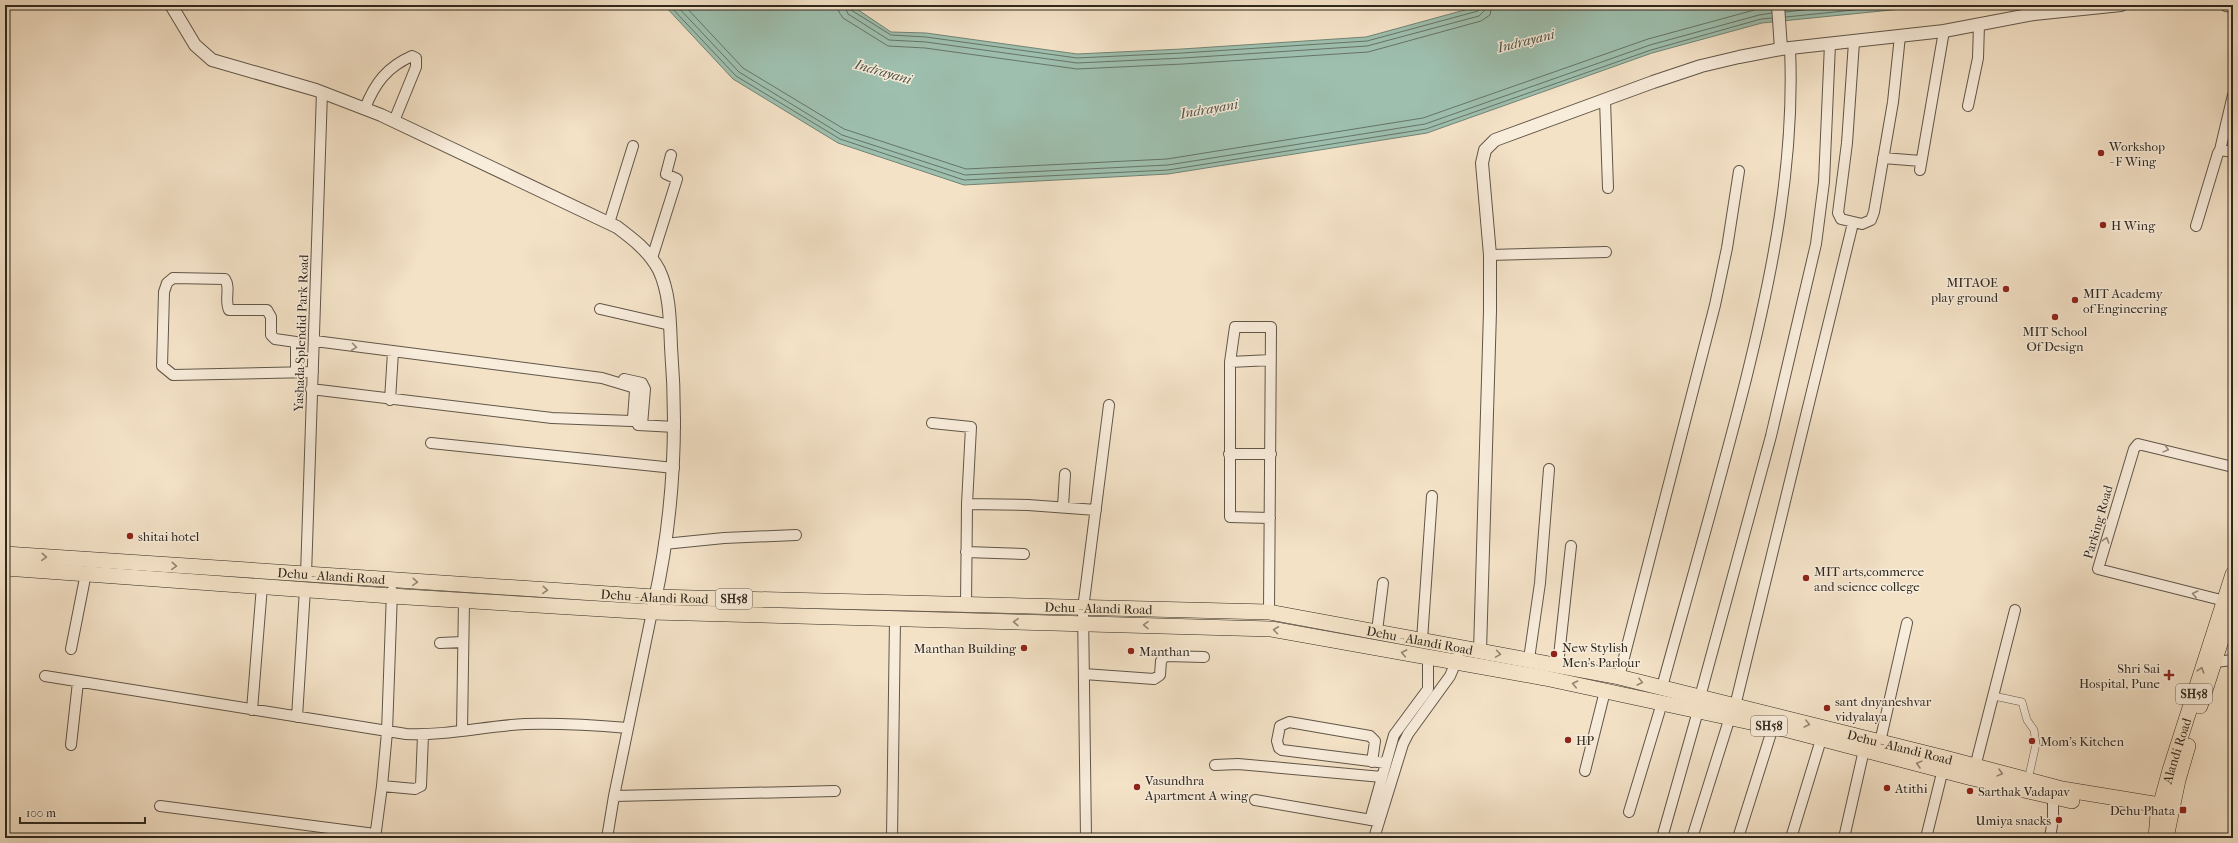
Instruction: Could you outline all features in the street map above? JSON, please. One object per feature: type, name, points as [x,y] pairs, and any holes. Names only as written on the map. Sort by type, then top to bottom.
[{"type":"main road","name":"Dehu - Alandi Road","points":[[5,554],[262,586],[305,582],[393,581],[654,605],[895,619],[1269,612],[1377,631],[1480,652],[1529,659],[1619,677],[1662,687],[1699,704],[1823,733],[1864,750],[1944,764]]},
{"type":"main road","name":"Dehu - Alandi Road","points":[[5,568],[86,573],[113,568],[305,582],[391,596],[464,600],[654,605],[966,606],[1271,629],[1662,703],[1699,704]]},
{"type":"main road","name":"Alandi Road","points":[[2165,811],[2230,602],[2233,574]]},
{"type":"main road","name":"SH58","points":[[2165,811],[2215,662],[2230,602]]},
{"type":"main road","name":"Dehu - Alandi Road","points":[[1732,712],[1773,727],[1880,742],[1944,764],[1974,772],[2053,798],[2165,811]]},
{"type":"main road","name":"Dehu - Alandi Road","points":[[1974,772],[2028,780],[2078,793],[2165,811]]},
{"type":"main road","points":[[2156,838],[2165,811]]},
{"type":"main road","points":[[2165,811],[2166,838]]},
{"type":"street","points":[[171,5],[196,45],[212,60],[322,92],[365,108],[394,121],[609,223],[638,243],[652,258],[665,286],[670,325],[675,427],[674,468],[654,605],[614,796],[607,838]]},
{"type":"street","points":[[1662,687],[1734,427],[1772,268],[1783,202],[1789,137],[1791,81],[1778,5]]},
{"type":"street","points":[[1480,652],[1490,311],[1490,256],[1482,163],[1485,150],[1495,140],[1605,100],[1701,66],[1784,44],[1830,44],[1854,42],[1944,31],[2034,14],[2121,5]]},
{"type":"street","points":[[2226,5],[2233,6]]},
{"type":"street","points":[[1968,106],[1978,58],[1980,24]]},
{"type":"street","points":[[1883,158],[1921,165],[1944,31]]},
{"type":"street","points":[[1854,42],[1846,142],[1838,213],[1841,219],[1862,224],[1872,220],[1893,102],[1900,36]]},
{"type":"street","points":[[1662,838],[1771,436],[1816,244],[1824,182],[1830,44]]},
{"type":"street","points":[[365,108],[378,81],[387,71],[412,56],[416,58],[415,70],[394,121]]},
{"type":"street","name":"Yashada Splendid Park Road","points":[[297,717],[305,582],[311,389],[315,341],[322,92]]},
{"type":"street","points":[[2196,226],[2220,150],[2233,94]]},
{"type":"street","points":[[1605,100],[1608,188]]},
{"type":"street","points":[[609,223],[633,146]]},
{"type":"street","points":[[2220,150],[2233,152]]},
{"type":"street","points":[[652,258],[677,180],[666,174],[671,155]]},
{"type":"street","points":[[1619,677],[1715,305],[1740,171]]},
{"type":"street","points":[[1692,838],[1732,712],[1853,223]]},
{"type":"street","points":[[1490,256],[1606,252]]},
{"type":"street","points":[[296,372],[296,342],[275,339],[271,335],[271,317],[267,310],[230,310],[227,306],[227,283],[225,279],[173,278],[167,283],[164,292],[162,366],[174,375],[313,372]]},
{"type":"street","points":[[600,309],[670,325]]},
{"type":"street","points":[[1269,612],[1271,454],[1271,327],[1235,327],[1230,362],[1230,517],[1270,518]]},
{"type":"street","points":[[311,389],[390,400],[552,418],[631,421],[633,418],[635,392],[632,386],[602,378],[315,341]]},
{"type":"street","points":[[390,400],[393,352]]},
{"type":"street","points":[[1230,362],[1271,360]]},
{"type":"street","points":[[602,378],[609,376],[642,383],[645,389],[640,425],[675,427]]},
{"type":"street","points":[[1086,838],[1083,616],[1109,405]]},
{"type":"street","points":[[932,423],[971,427],[967,504],[966,606]]},
{"type":"street","points":[[431,443],[674,468]]},
{"type":"street","name":"Parking Road","points":[[2230,602],[2102,571],[2098,569],[2098,564],[2134,449],[2138,444],[2233,467]]},
{"type":"street","points":[[1229,454],[1271,454]]},
{"type":"street","points":[[1529,659],[1540,583],[1549,469]]},
{"type":"street","points":[[1062,507],[1065,474]]},
{"type":"street","points":[[1422,640],[1432,496]]},
{"type":"street","points":[[967,504],[1062,507],[1096,510]]},
{"type":"street","points":[[664,544],[724,538],[796,535]]},
{"type":"street","points":[[1558,665],[1571,546]]},
{"type":"street","points":[[966,552],[1024,554]]},
{"type":"street","points":[[71,649],[86,573]]},
{"type":"street","points":[[160,806],[375,836],[382,786],[387,732],[391,596],[393,581]]},
{"type":"street","points":[[1377,631],[1383,583]]},
{"type":"street","points":[[252,710],[262,586]]},
{"type":"street","points":[[462,731],[464,600]]},
{"type":"street","points":[[1974,772],[2015,610]]},
{"type":"street","points":[[892,838],[895,619]]},
{"type":"street","points":[[1880,742],[1907,623]]},
{"type":"street","points":[[440,643],[463,642]]},
{"type":"street","points":[[1375,821],[1408,734],[1440,692],[1456,663],[1460,648]]},
{"type":"street","points":[[1084,674],[1154,679],[1160,675],[1161,661],[1165,656],[1204,657]]},
{"type":"street","points":[[1374,838],[1375,821],[1382,777],[1394,735],[1428,688],[1428,658]]},
{"type":"street","points":[[2215,662],[2233,660]]},
{"type":"street","points":[[45,676],[387,732],[423,735],[511,725],[555,724],[628,728]]},
{"type":"street","points":[[71,745],[78,682]]},
{"type":"street","points":[[1585,770],[1605,691]]},
{"type":"street","points":[[1994,696],[2022,702],[2027,720],[2034,730],[2036,744],[2028,780]]},
{"type":"street","points":[[1629,812],[1662,703]]},
{"type":"street","points":[[1372,762],[1375,741],[1370,736],[1289,722],[1280,726],[1277,746],[1282,750],[1372,762],[1386,763]]},
{"type":"street","points":[[1738,838],[1773,727]]},
{"type":"street","points":[[1791,838],[1823,733]]},
{"type":"street","points":[[382,786],[415,788],[421,786],[423,735]]},
{"type":"street","points":[[1844,838],[1864,750]]},
{"type":"street","points":[[1214,765],[1238,764],[1382,777]]},
{"type":"street","points":[[1926,838],[1944,764]]},
{"type":"street","points":[[614,796],[835,791]]},
{"type":"street","points":[[2050,838],[2053,820],[2053,798]]},
{"type":"street","points":[[1255,800],[1375,821]]},
{"type":"water","name":"Indrayani","points":[[664,5],[851,5],[891,32],[926,33],[1077,54],[1366,37],[1483,5],[1941,5],[1762,23],[1652,53],[1427,133],[1168,174],[964,185],[838,143],[733,79]]},
{"type":"place","name":"Workshop - F Wing","points":[[2101,153]]},
{"type":"place","name":"H Wing","points":[[2103,225]]},
{"type":"place","name":"MITAOE play ground","points":[[2006,289]]},
{"type":"place","name":"MIT Academy of Engineering","points":[[2075,300]]},
{"type":"place","name":"MIT School Of Design","points":[[2055,317]]},
{"type":"place","name":"shitai hotel","points":[[130,536]]},
{"type":"place","name":"MIT arts,commerce and science college","points":[[1806,578]]},
{"type":"place","name":"Manthan Building","points":[[1024,648]]},
{"type":"place","name":"Manthan","points":[[1131,651]]},
{"type":"place","name":"New Stylish Men's Parlour","points":[[1554,654]]},
{"type":"place","name":"Shri Sai Hospital, Pune","points":[[2169,675]]},
{"type":"place","name":"sant dnyaneshvar vidyalaya","points":[[1827,708]]},
{"type":"place","name":"HP","points":[[1568,740]]},
{"type":"place","name":"Mom's Kitchen","points":[[2032,741]]},
{"type":"place","name":"Vasundhra Apartment A wing","points":[[1137,787]]},
{"type":"place","name":"Atithi","points":[[1887,788]]},
{"type":"place","name":"Sarthak Vadapav","points":[[1970,791]]},
{"type":"place","name":"Dehu Phata","points":[[2183,810]]},
{"type":"place","name":"Umiya snacks","points":[[2059,820]]}]
